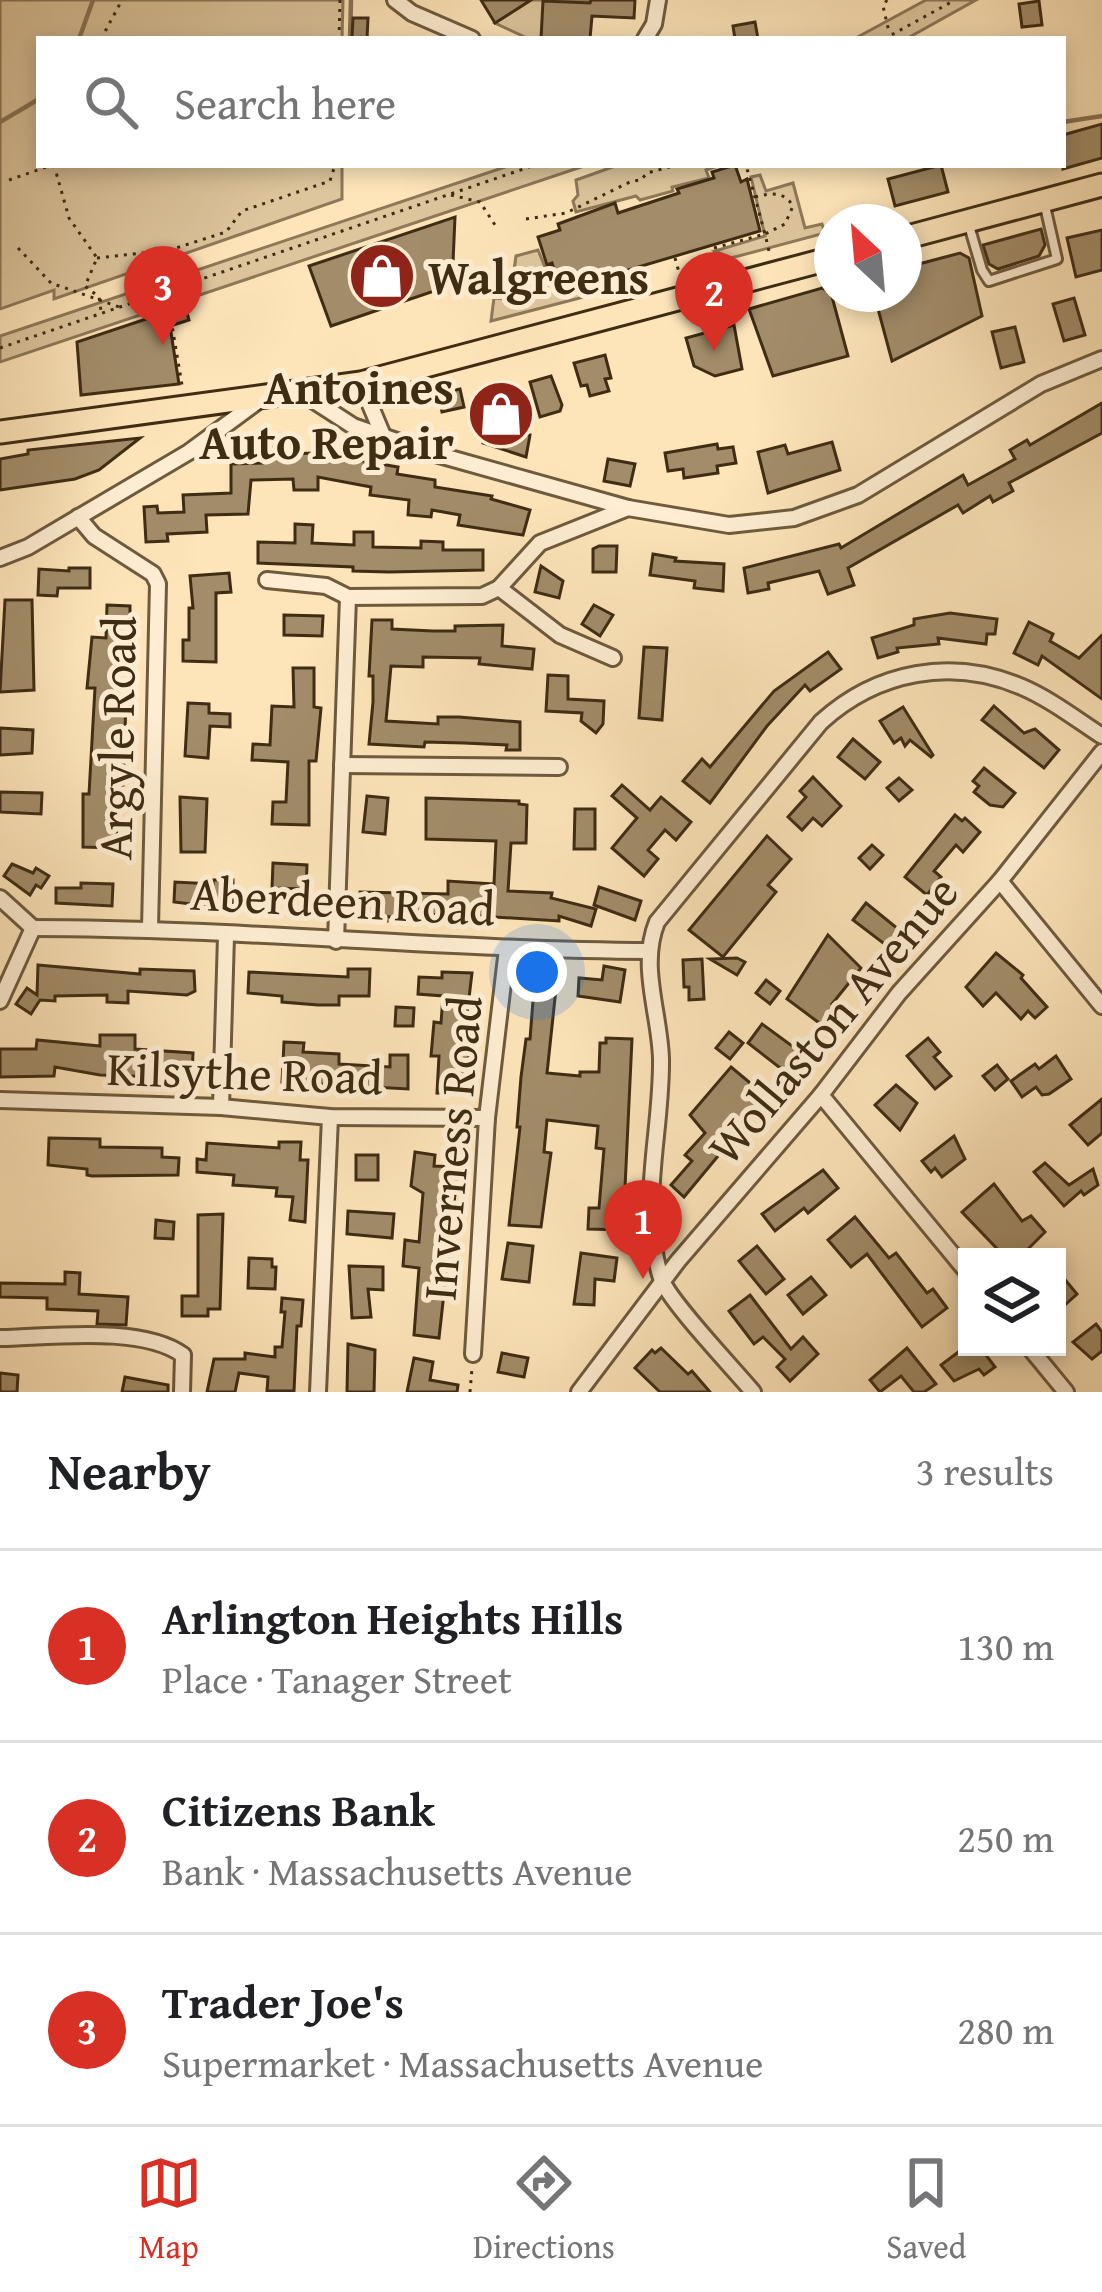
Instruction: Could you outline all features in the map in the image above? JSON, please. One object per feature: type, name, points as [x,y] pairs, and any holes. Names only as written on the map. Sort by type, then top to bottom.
[{"type":"main road","points":[[922,233],[1102,185]]},
{"type":"main road","points":[[0,432],[361,383],[814,263]]},
{"type":"street","points":[[395,0],[412,14],[465,36]]},
{"type":"street","points":[[647,36],[658,0]]},
{"type":"street","points":[[302,394],[345,422],[384,438],[628,508],[729,525],[794,518],[825,509],[887,479],[1041,384],[1102,359]]},
{"type":"street","points":[[361,383],[384,438]]},
{"type":"street","points":[[0,558],[28,547],[189,452],[260,399]]},
{"type":"street","points":[[267,580],[326,586],[348,597],[482,596],[499,588],[524,555],[540,543],[628,508]]},
{"type":"street","name":"Argyle Road","points":[[78,517],[94,536],[158,582],[149,928]]},
{"type":"street","points":[[499,588],[560,634],[613,658]]},
{"type":"street","points":[[336,941],[348,597]]},
{"type":"street","points":[[753,1392],[662,1283],[649,1228],[661,1074],[650,950],[657,922],[806,739],[835,710],[873,687],[908,674],[976,673],[1029,691],[1102,736]]},
{"type":"street","name":"Wollaston Avenue","points":[[579,1392],[899,992],[1000,881],[1102,752]]},
{"type":"street","points":[[342,765],[559,767]]},
{"type":"street","points":[[1000,881],[1102,1006]]},
{"type":"street","points":[[0,898],[33,928],[0,1000]]},
{"type":"street","name":"Aberdeen Road","points":[[33,928],[149,928],[507,949],[650,950]]},
{"type":"street","points":[[221,1108],[226,936]]},
{"type":"street","name":"Inverness Road","points":[[473,1354],[487,1118],[507,949]]},
{"type":"street","points":[[821,1095],[958,1261]]},
{"type":"street","name":"Kilsythe Road","points":[[0,1100],[330,1117],[487,1118]]},
{"type":"street","points":[[318,1392],[330,1117]]},
{"type":"street","points":[[0,1338],[144,1339],[182,1355],[182,1392]]},
{"type":"street","points":[[1036,1356],[1066,1392]]},
{"type":"lane","points":[[968,221],[989,281],[1020,273],[1057,259],[1043,200]]},
{"type":"path","points":[[103,36],[122,0]]},
{"type":"path","points":[[339,36],[340,0]]},
{"type":"path","points":[[887,0],[887,36]]},
{"type":"path","points":[[891,36],[955,0]]},
{"type":"path","points":[[8,180],[45,168]]},
{"type":"path","points":[[55,168],[69,218],[98,258]]},
{"type":"path","points":[[98,258],[170,250],[226,232],[242,211],[330,181],[334,168]]},
{"type":"path","points":[[0,348],[526,168]]},
{"type":"path","points":[[526,218],[566,213],[666,168]]},
{"type":"path","points":[[747,168],[769,251]]},
{"type":"path","points":[[449,194],[480,202],[494,225]]},
{"type":"path","points":[[714,248],[765,234],[784,224],[794,206],[777,194],[755,197]]},
{"type":"path","points":[[18,248],[51,283],[121,308]]},
{"type":"path","points":[[98,258],[85,286],[99,297],[102,314]]},
{"type":"path","points":[[675,258],[680,276]]},
{"type":"path","points":[[144,300],[148,314],[169,308],[182,386],[178,388]]},
{"type":"path","points":[[470,1392],[473,1354]]},
{"type":"shaded area","points":[[0,0],[343,0],[342,36],[36,36],[36,168],[342,168],[342,199],[54,299],[54,290],[0,309]]},
{"type":"shaded area","points":[[531,0],[591,0],[544,1],[541,36],[523,36],[495,23]]},
{"type":"shaded area","points":[[926,0],[976,0],[911,36],[860,36]]},
{"type":"shaded area","points":[[502,168],[578,168],[0,362],[0,336]]},
{"type":"shaded area","points":[[610,168],[712,168],[706,170],[709,178],[672,187],[673,191],[576,212],[576,180]]},
{"type":"shaded area","points":[[760,175],[766,191],[793,183],[805,228],[814,226],[814,236],[731,258],[715,251],[765,236],[751,177]]},
{"type":"shaded area","points":[[538,250],[545,267],[551,266],[558,287],[640,270],[630,285],[491,321],[494,298],[510,299],[516,256]]},
{"type":"building","points":[[481,0],[531,0],[495,23]]},
{"type":"building","points":[[635,0],[634,18],[592,16],[590,36],[541,36],[543,1]]},
{"type":"building","points":[[1039,1],[1042,25],[1022,27],[1019,4]]},
{"type":"building","points":[[353,18],[368,18],[367,36],[352,36]]},
{"type":"building","points":[[755,22],[757,36],[735,36],[733,26]]},
{"type":"building","points":[[1102,124],[1102,158],[1063,169],[1066,134]]},
{"type":"building","points":[[736,168],[741,182],[747,179],[760,231],[591,281],[589,275],[559,284],[538,237],[560,230],[558,224],[615,203],[618,213],[679,193],[677,189],[714,178],[712,172]]},
{"type":"building","points":[[942,168],[948,192],[894,204],[888,179]]},
{"type":"building","name":"Walgreens","points":[[455,217],[452,285],[331,326],[309,266]]},
{"type":"building","points":[[1041,229],[1045,245],[1039,256],[998,269],[989,264],[983,245]]},
{"type":"building","points":[[1102,230],[1102,270],[1076,277],[1067,238]]},
{"type":"building","points":[[960,253],[969,258],[982,316],[892,361],[879,312],[922,312],[922,263]]},
{"type":"building","points":[[814,290],[814,312],[836,312],[848,356],[773,376],[749,309]]},
{"type":"building","points":[[1074,298],[1085,335],[1064,341],[1053,304]]},
{"type":"building","points":[[185,306],[189,320],[170,326],[179,384],[81,395],[77,342]]},
{"type":"building","points":[[734,325],[742,369],[715,376],[694,366],[686,338]]},
{"type":"building","points":[[1015,327],[1024,362],[1001,368],[992,332]]},
{"type":"building","points":[[605,355],[609,391],[590,396],[587,385],[581,386],[574,363]]},
{"type":"building","points":[[551,376],[562,405],[560,411],[540,417],[530,382]]},
{"type":"building","points":[[460,389],[464,407],[442,412],[438,394]]},
{"type":"building","name":"Antoines Auto Repair","points":[[493,392],[517,397],[510,431],[530,435],[526,457],[483,443]]},
{"type":"building","points":[[1102,403],[1102,433],[1009,483],[1013,491],[993,502],[990,496],[963,513],[958,505],[848,568],[854,585],[828,594],[819,571],[768,583],[769,589],[748,593],[744,568],[839,544],[841,548],[963,475],[968,485],[1015,459],[1010,450],[1027,440],[1030,445]]},
{"type":"building","points":[[140,438],[99,470],[75,479],[0,490],[0,459],[28,454],[28,450]]},
{"type":"building","points":[[832,442],[840,470],[768,493],[758,452],[785,445],[788,454]]},
{"type":"building","points":[[717,444],[718,449],[733,447],[736,463],[717,466],[718,473],[684,478],[683,469],[668,471],[665,453]]},
{"type":"building","points":[[262,447],[283,447],[284,454],[317,453],[398,467],[397,474],[435,480],[435,487],[492,496],[530,510],[523,535],[458,525],[460,515],[432,510],[431,517],[408,515],[409,500],[370,495],[371,487],[318,477],[318,490],[294,490],[293,479],[251,480],[248,514],[206,515],[207,532],[167,534],[168,541],[146,542],[144,507],[157,506],[158,513],[184,512],[183,495],[231,493],[231,464],[262,463]]},
{"type":"building","points":[[608,459],[635,464],[630,486],[604,481]]},
{"type":"building","points":[[295,524],[313,525],[312,543],[354,545],[354,532],[373,532],[373,547],[421,548],[421,541],[443,542],[443,550],[483,550],[483,570],[353,571],[353,567],[258,563],[258,542],[295,543]]},
{"type":"building","points":[[617,546],[616,572],[593,572],[593,549]]},
{"type":"building","points":[[653,554],[675,561],[724,564],[723,591],[694,588],[695,581],[650,575]]},
{"type":"building","points":[[541,566],[563,581],[559,598],[535,592]]},
{"type":"building","points":[[90,568],[90,588],[58,588],[57,596],[38,595],[39,569]]},
{"type":"building","points":[[229,573],[231,592],[216,593],[216,662],[183,661],[189,608],[193,608],[190,576]]},
{"type":"building","points":[[5,600],[32,600],[34,690],[0,692]]},
{"type":"building","points":[[107,605],[130,606],[130,627],[120,626],[117,649],[117,701],[126,702],[123,785],[118,785],[116,848],[83,847],[83,794],[89,794],[95,688],[87,688],[92,637],[106,638]]},
{"type":"building","points":[[594,605],[613,615],[600,636],[582,624]]},
{"type":"building","points":[[950,613],[997,619],[995,634],[987,634],[986,644],[938,638],[939,644],[897,648],[898,652],[878,658],[872,638],[914,625],[914,619]]},
{"type":"building","points":[[284,615],[323,616],[322,636],[284,635]]},
{"type":"building","points":[[372,620],[392,620],[392,629],[433,631],[503,625],[502,646],[534,649],[532,669],[479,664],[480,658],[423,657],[423,667],[391,666],[386,721],[438,724],[438,717],[459,717],[520,722],[520,750],[464,743],[369,744]]},
{"type":"building","points":[[1029,622],[1053,634],[1050,641],[1079,658],[1102,635],[1102,699],[1042,656],[1038,665],[1014,653]]},
{"type":"building","points":[[644,647],[667,648],[662,720],[639,718]]},
{"type":"building","points":[[828,652],[841,669],[810,691],[805,685],[767,726],[710,803],[683,781],[702,759],[710,767],[774,691]]},
{"type":"building","points":[[293,668],[314,668],[314,707],[321,708],[316,761],[309,761],[309,825],[272,824],[273,802],[286,802],[288,762],[252,760],[253,744],[270,745],[272,706],[294,707]]},
{"type":"building","points":[[548,675],[568,676],[568,699],[604,701],[603,724],[596,733],[581,721],[582,713],[546,711]]},
{"type":"building","points":[[188,703],[209,704],[209,713],[230,714],[230,727],[210,726],[208,758],[185,756]]},
{"type":"building","points":[[994,706],[1024,733],[1035,729],[1059,750],[1044,768],[982,720]]},
{"type":"building","points":[[903,707],[931,757],[910,740],[905,746],[901,738],[894,743],[880,721]]},
{"type":"building","points":[[0,728],[33,730],[32,753],[0,755]]},
{"type":"building","points":[[853,739],[880,762],[865,779],[838,757]]},
{"type":"building","points":[[984,768],[1015,793],[1003,807],[990,805],[974,792],[979,786],[973,781]]},
{"type":"building","points":[[813,777],[841,806],[822,826],[813,818],[802,830],[788,817],[806,797],[800,791]]},
{"type":"building","points":[[899,778],[912,790],[899,801],[887,788]]},
{"type":"building","points":[[622,785],[650,810],[661,797],[691,822],[676,840],[665,830],[648,850],[658,859],[644,876],[612,848],[637,818],[612,796]]},
{"type":"building","points":[[0,792],[42,793],[41,814],[0,812]]},
{"type":"building","points":[[367,796],[388,798],[385,834],[363,832]]},
{"type":"building","points":[[180,797],[207,799],[205,852],[181,852]]},
{"type":"building","points":[[426,798],[527,805],[526,843],[511,843],[508,891],[552,893],[551,898],[596,909],[591,926],[559,916],[559,921],[447,914],[387,917],[387,921],[358,919],[360,892],[448,894],[448,881],[494,884],[496,841],[426,839]]},
{"type":"building","points":[[575,809],[595,809],[595,849],[574,849]]},
{"type":"building","points":[[955,815],[980,832],[963,852],[956,845],[934,871],[941,877],[927,895],[905,877]]},
{"type":"building","points":[[767,836],[791,859],[768,885],[776,892],[723,957],[689,930]]},
{"type":"building","points":[[872,845],[883,855],[870,869],[859,858]]},
{"type":"building","points":[[273,863],[307,865],[306,889],[272,888]]},
{"type":"building","points":[[12,864],[49,876],[30,895],[4,876]]},
{"type":"building","points":[[213,880],[233,880],[233,909],[174,902],[175,882],[213,884]]},
{"type":"building","points":[[81,883],[113,884],[112,906],[56,903],[56,888],[81,888]]},
{"type":"building","points":[[599,887],[641,901],[635,920],[594,905]]},
{"type":"building","points":[[866,903],[903,933],[891,949],[853,920]]},
{"type":"building","points":[[828,935],[861,968],[832,1004],[822,1025],[787,999]]},
{"type":"building","points":[[996,953],[1023,975],[1047,1007],[1035,1018],[1028,1011],[1021,1019],[996,993],[983,1006],[966,987]]},
{"type":"building","points":[[702,959],[704,999],[689,1000],[683,960]]},
{"type":"building","points":[[710,959],[745,962],[737,975]]},
{"type":"building","points":[[38,965],[140,974],[140,969],[194,971],[195,991],[187,995],[128,991],[128,1003],[107,1002],[107,995],[55,996],[55,1001],[40,1000],[31,1014],[16,1004],[27,988],[37,995]]},
{"type":"building","points":[[604,966],[625,970],[620,1002],[578,996],[579,978],[602,980]]},
{"type":"building","points":[[348,969],[370,969],[369,996],[339,996],[339,1005],[318,1005],[248,993],[249,972],[348,977]]},
{"type":"building","points":[[442,972],[472,973],[464,1039],[471,1040],[469,1059],[464,1092],[458,1094],[437,1093],[439,1056],[431,1056],[434,1022],[441,1023],[443,996],[418,994],[419,977],[442,978]]},
{"type":"building","points":[[766,980],[780,991],[770,1004],[756,993]]},
{"type":"building","points":[[534,988],[556,989],[547,1073],[580,1076],[580,1072],[599,1072],[600,1043],[606,1043],[606,1038],[632,1039],[623,1230],[588,1229],[589,1208],[599,1208],[604,1149],[596,1148],[598,1126],[547,1120],[544,1152],[551,1153],[541,1227],[509,1225]]},
{"type":"building","points":[[396,1007],[414,1008],[413,1026],[395,1026]]},
{"type":"building","points":[[762,1024],[799,1051],[784,1071],[748,1043]]},
{"type":"building","points":[[729,1032],[743,1043],[730,1059],[716,1048]]},
{"type":"building","points":[[100,1035],[135,1035],[135,1049],[193,1053],[192,1078],[100,1075],[55,1067],[54,1076],[0,1077],[0,1049],[36,1049],[37,1040],[100,1046]]},
{"type":"building","points":[[928,1038],[940,1052],[934,1057],[951,1076],[935,1089],[907,1056]]},
{"type":"building","points":[[284,1042],[304,1043],[303,1052],[339,1054],[339,1064],[390,1067],[390,1055],[408,1055],[408,1089],[282,1082]]},
{"type":"building","points":[[1056,1056],[1071,1079],[1049,1094],[1042,1095],[1036,1087],[1022,1097],[1011,1081]]},
{"type":"building","points":[[997,1065],[1008,1079],[995,1090],[983,1076]]},
{"type":"building","points":[[731,1067],[767,1097],[684,1197],[671,1185],[692,1161],[685,1155],[705,1133],[690,1115]]},
{"type":"building","points":[[896,1085],[917,1103],[900,1130],[875,1105]]},
{"type":"building","points":[[1102,1099],[1102,1133],[1088,1145],[1070,1125]]},
{"type":"building","points":[[954,1136],[965,1159],[942,1177],[935,1168],[931,1172],[922,1161]]},
{"type":"building","points":[[49,1138],[100,1139],[100,1147],[162,1148],[162,1157],[179,1158],[178,1175],[92,1176],[87,1169],[48,1165]]},
{"type":"building","points":[[279,1142],[301,1142],[300,1160],[308,1160],[305,1222],[290,1220],[293,1197],[276,1196],[277,1188],[233,1185],[234,1175],[197,1172],[197,1159],[206,1160],[207,1143],[279,1148]]},
{"type":"building","points":[[415,1152],[435,1155],[434,1166],[458,1167],[439,1338],[414,1335],[419,1268],[403,1266],[405,1240],[419,1242],[423,1193],[411,1186]]},
{"type":"building","points":[[356,1155],[378,1155],[378,1180],[356,1180]]},
{"type":"building","points":[[1045,1163],[1069,1185],[1093,1169],[1098,1185],[1084,1195],[1081,1191],[1064,1206],[1034,1172]]},
{"type":"building","points":[[823,1170],[838,1188],[808,1213],[804,1208],[775,1231],[762,1214]]},
{"type":"building","points":[[994,1184],[1022,1221],[1031,1216],[1045,1232],[1029,1248],[996,1248],[962,1212]]},
{"type":"building","points":[[348,1211],[394,1214],[392,1238],[347,1234]]},
{"type":"building","points":[[223,1214],[220,1309],[208,1309],[208,1316],[182,1316],[182,1296],[198,1296],[198,1215]]},
{"type":"building","points":[[855,1217],[889,1258],[896,1253],[927,1293],[933,1289],[947,1308],[922,1327],[867,1254],[851,1267],[828,1240]]},
{"type":"building","points":[[156,1220],[174,1222],[173,1239],[155,1238]]},
{"type":"building","points":[[508,1243],[533,1246],[529,1282],[502,1279]]},
{"type":"building","points":[[757,1246],[784,1279],[766,1294],[739,1261]]},
{"type":"building","points":[[581,1253],[617,1258],[614,1281],[595,1279],[594,1305],[574,1304]]},
{"type":"building","points":[[249,1258],[272,1259],[275,1289],[248,1288]]},
{"type":"building","points":[[349,1266],[383,1267],[383,1290],[368,1289],[371,1317],[352,1318]]},
{"type":"building","points":[[65,1272],[80,1273],[79,1294],[128,1297],[126,1325],[97,1324],[98,1311],[47,1309],[47,1298],[0,1297],[0,1283],[65,1284]]},
{"type":"building","points":[[811,1277],[826,1295],[803,1314],[788,1295]]},
{"type":"building","points":[[1066,1281],[1077,1294],[1066,1304]]},
{"type":"building","points":[[750,1295],[791,1349],[803,1337],[818,1354],[790,1381],[777,1367],[785,1359],[763,1337],[754,1344],[729,1311]]},
{"type":"building","points":[[282,1298],[303,1300],[294,1391],[267,1391],[268,1377],[239,1373],[235,1392],[207,1392],[214,1359],[245,1359],[245,1353],[275,1357],[275,1347],[282,1347]]},
{"type":"building","points":[[1096,1324],[1102,1332],[1102,1351],[1092,1359],[1073,1342]]},
{"type":"building","points":[[348,1344],[375,1350],[374,1392],[347,1392]]},
{"type":"building","points":[[661,1348],[710,1392],[660,1392],[635,1368],[652,1350]]},
{"type":"building","points":[[907,1348],[936,1384],[914,1392],[901,1376],[880,1392],[870,1380]]},
{"type":"building","points":[[958,1352],[958,1356],[987,1356],[995,1367],[984,1375],[979,1369],[954,1381],[941,1365]]},
{"type":"building","points":[[502,1353],[528,1358],[524,1377],[498,1372]]},
{"type":"building","points":[[414,1358],[433,1362],[430,1380],[458,1385],[457,1392],[407,1392]]},
{"type":"building","points":[[0,1373],[18,1375],[17,1392],[0,1392]]},
{"type":"building","points":[[125,1377],[168,1385],[168,1392],[122,1392]]},
{"type":"waterway","points":[[80,36],[93,0]]},
{"type":"waterway","points":[[350,36],[351,0]]},
{"type":"waterway","points":[[0,122],[36,101]]},
{"type":"waterway","points":[[1066,122],[1102,116]]},
{"type":"place","name":"Walgreens","points":[[382,276]]},
{"type":"place","name":"Trader Joe's","points":[[163,345]]},
{"type":"place","name":"Citizens Bank","points":[[714,351]]},
{"type":"place","name":"Antoines Auto Repair","points":[[501,414]]},
{"type":"place","name":"Arlington Heights Hills","points":[[643,1279]]}]
